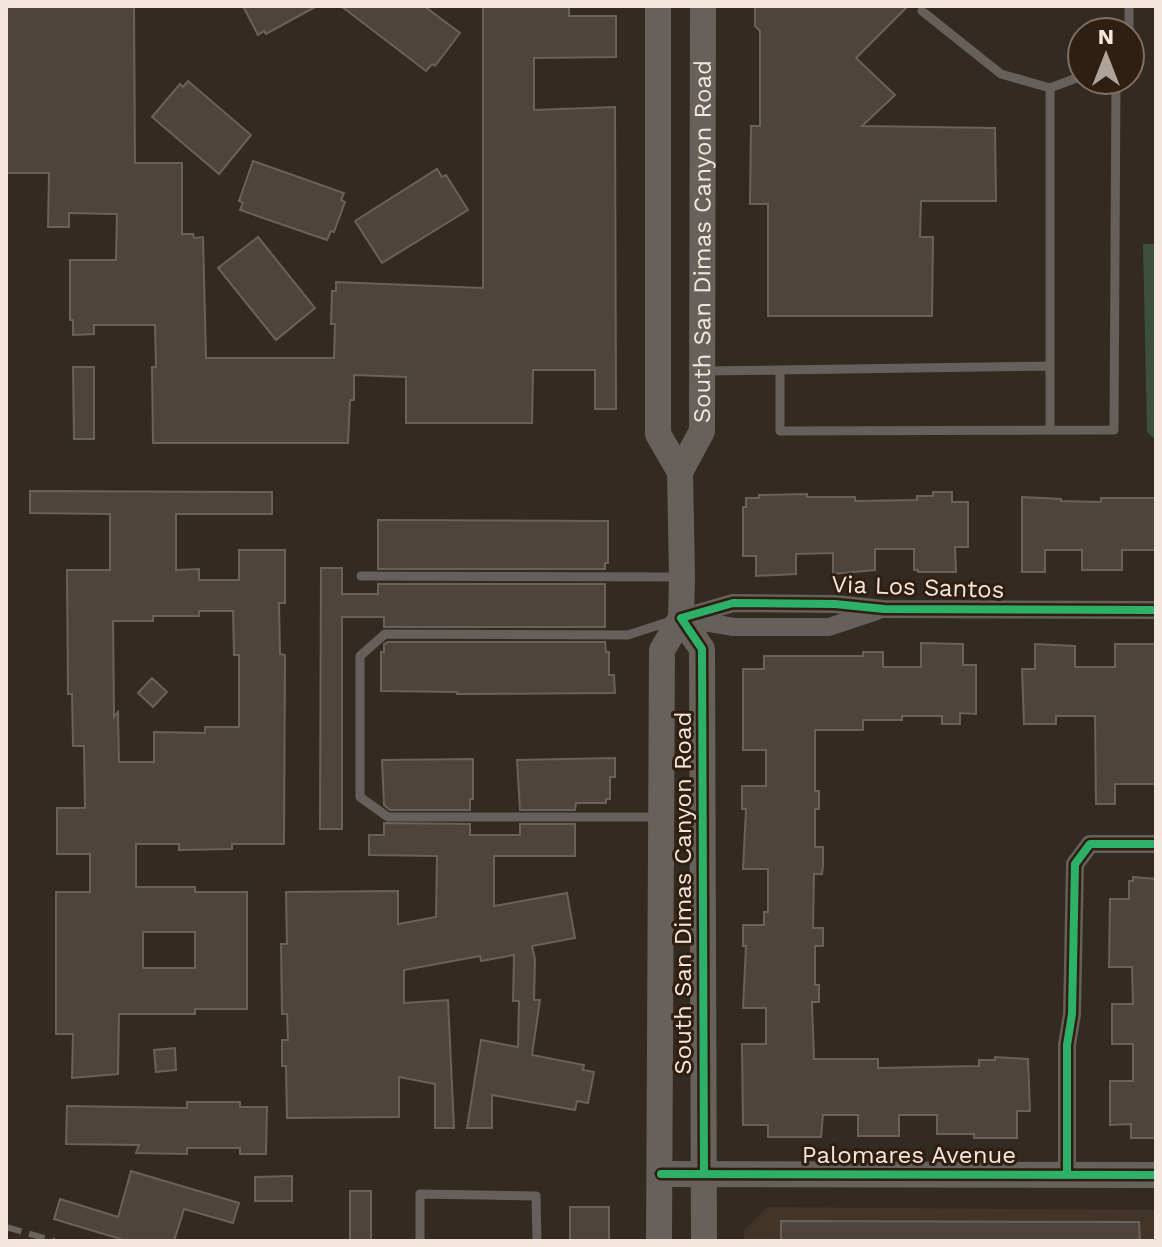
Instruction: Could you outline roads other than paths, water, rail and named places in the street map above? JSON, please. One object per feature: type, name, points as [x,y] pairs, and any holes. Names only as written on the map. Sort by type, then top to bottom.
[{"type":"main road","name":"South San Dimas Canyon Road","points":[[658,6],[658,434],[680,472],[682,577],[681,618],[662,650],[659,1241]]},
{"type":"main road","name":"South San Dimas Canyon Road","points":[[680,472],[702,431],[703,6]]},
{"type":"main road","name":"South San Dimas Canyon Road","points":[[681,618],[702,649],[704,1241]]},
{"type":"main road","name":"Palomares Avenue","points":[[661,1174],[1156,1175]]},
{"type":"street","name":"Via Los Santos","points":[[681,618],[733,603],[835,604],[884,609],[1156,610]]},
{"type":"street","points":[[1067,1175],[1067,1045],[1072,1014],[1075,864],[1090,844],[1156,844]]},
{"type":"lane","points":[[922,11],[1001,74],[1050,88],[1066,82]]},
{"type":"lane","points":[[1050,88],[1050,430]]},
{"type":"lane","points":[[780,370],[780,431],[1114,430],[1116,96]]},
{"type":"lane","points":[[702,371],[1050,366]]},
{"type":"lane","points":[[361,576],[682,577]]},
{"type":"lane","points":[[660,817],[388,817],[360,797],[360,656],[385,634],[628,635],[681,618]]},
{"type":"lane","points":[[420,1241],[420,1194],[536,1196],[537,1241]]},
{"type":"railway","points":[[6,1227],[54,1241]]}]
